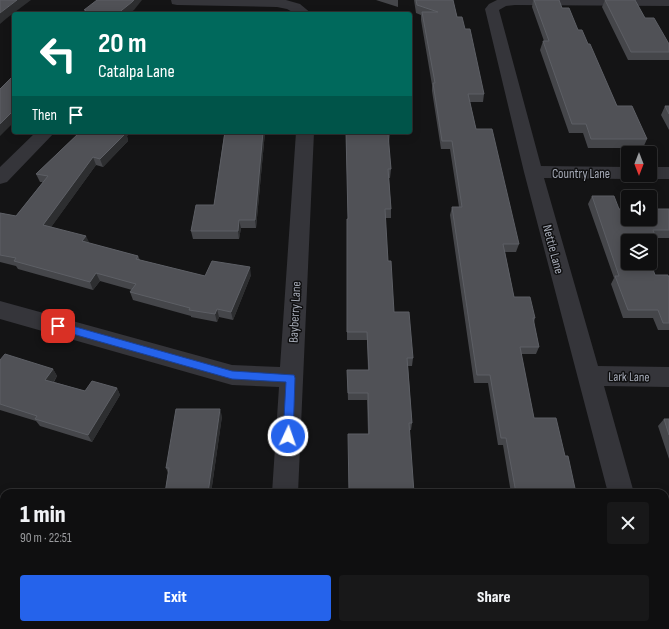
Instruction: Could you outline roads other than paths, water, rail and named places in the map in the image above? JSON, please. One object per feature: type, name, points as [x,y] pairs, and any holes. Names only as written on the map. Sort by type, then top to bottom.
[{"type":"street","name":"Nettle Lane","points":[[621,489],[588,376],[533,172],[492,9],[495,5],[515,1],[669,2]]},
{"type":"street","points":[[174,4],[277,3],[288,4],[301,10]]},
{"type":"street","points":[[0,178],[44,134]]},
{"type":"street","name":"Bayberry Lane","points":[[285,489],[305,134]]},
{"type":"street","name":"Country Lane","points":[[533,172],[621,173]]},
{"type":"street","points":[[657,173],[669,173]]},
{"type":"street","points":[[0,310],[232,375],[291,378]]},
{"type":"street","name":"Lark Lane","points":[[588,376],[669,377]]}]
